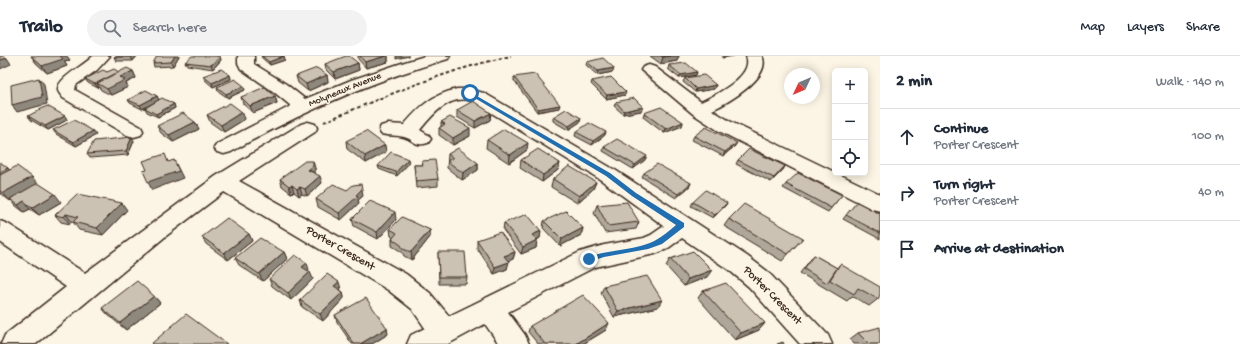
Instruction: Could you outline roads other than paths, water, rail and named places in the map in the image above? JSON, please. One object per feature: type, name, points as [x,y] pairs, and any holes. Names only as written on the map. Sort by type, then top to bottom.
[{"type":"street","points":[[102,56],[90,68],[69,82],[66,88],[69,94],[134,131]]},
{"type":"street","name":"Molyneaux Avenue","points":[[246,56],[246,65],[303,106]]},
{"type":"street","points":[[699,110],[726,96],[741,86],[756,65],[754,56]]},
{"type":"street","name":"Molyneaux Avenue","points":[[224,148],[263,125],[303,106],[360,82],[435,57]]},
{"type":"street","points":[[649,76],[726,127],[880,202]]},
{"type":"street","name":"Porter Crescent","points":[[406,134],[431,106],[449,95],[470,93],[608,175],[738,263],[758,279],[818,344]]},
{"type":"street","points":[[15,344],[223,181],[263,154],[308,128]]},
{"type":"street","name":"Porter Crescent","points":[[223,181],[398,282],[421,301],[444,331]]},
{"type":"street","points":[[421,344],[444,331],[589,259],[604,254],[646,247],[659,242],[682,225]]},
{"type":"street","points":[[0,230],[86,287]]},
{"type":"street","points":[[490,309],[515,344]]}]
